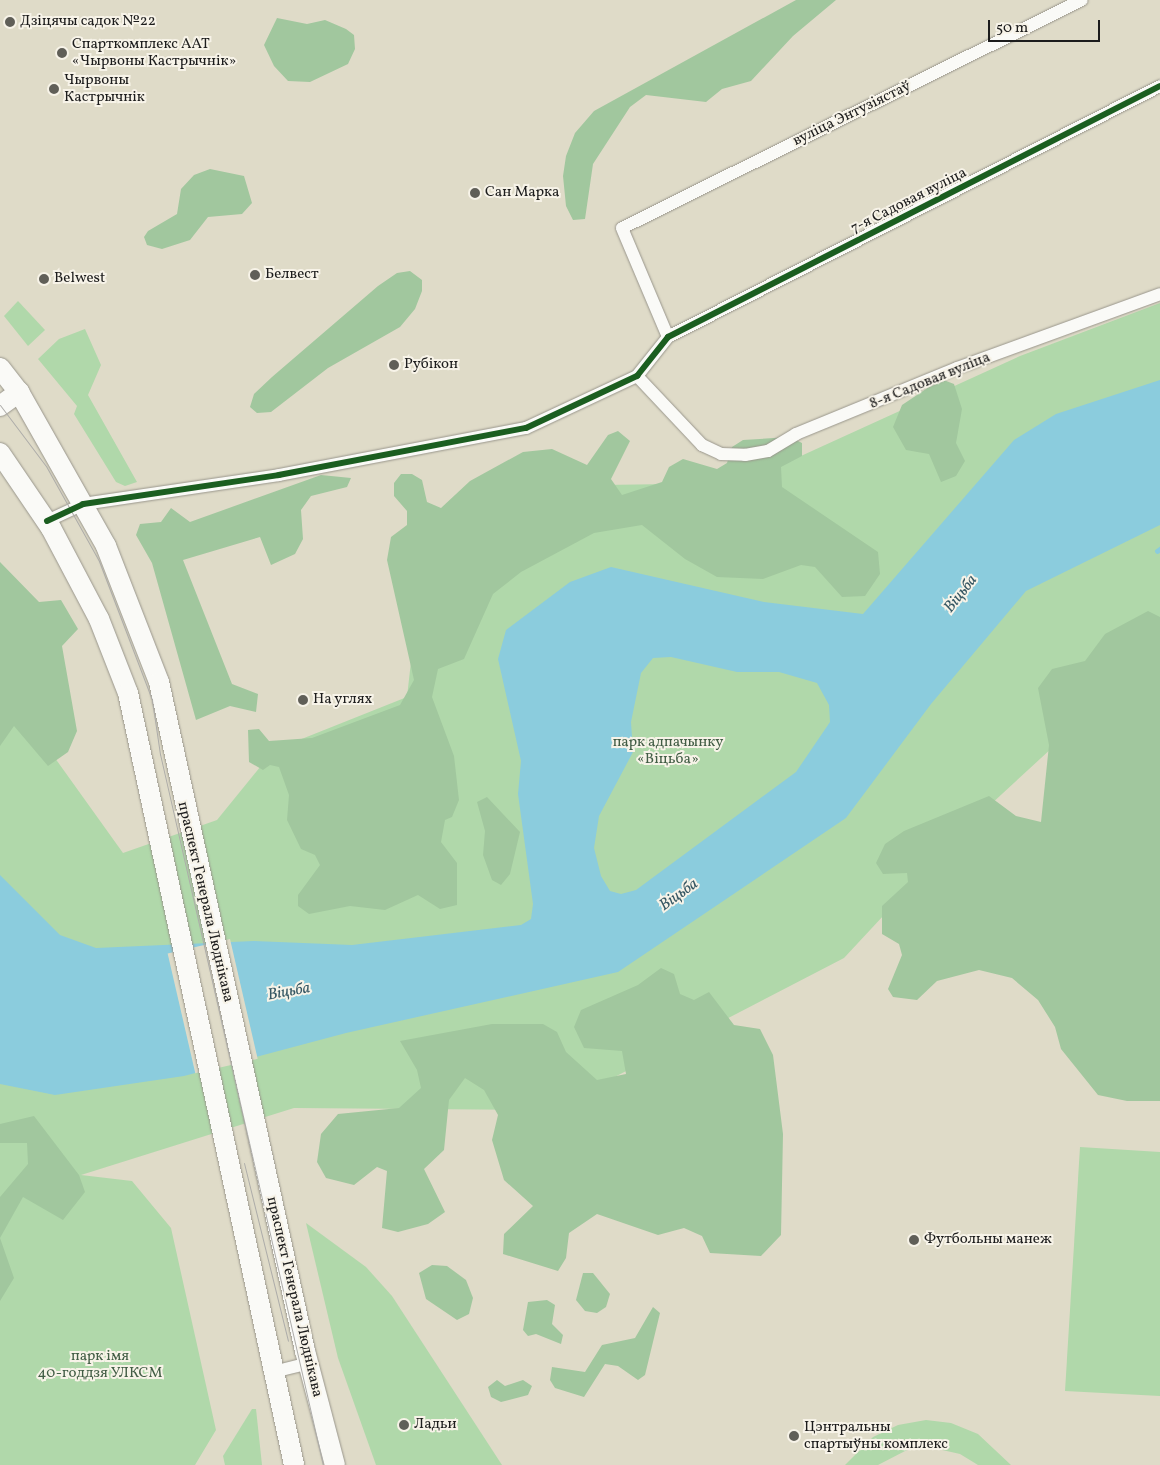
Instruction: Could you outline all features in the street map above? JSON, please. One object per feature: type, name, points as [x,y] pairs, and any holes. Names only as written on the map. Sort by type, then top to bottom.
[{"type":"main road","name":"праспект Генерала Люднікава","points":[[0,368],[19,392],[83,504],[125,588],[159,682],[172,751],[308,1363],[335,1465]]},
{"type":"main road","points":[[0,406],[19,392]]},
{"type":"main road","name":"праспект Генерала Люднікава","points":[[0,453],[47,521],[99,618],[128,693],[278,1371],[294,1465]]},
{"type":"street","name":"вуліца Энтузіястаў","points":[[668,337],[622,228],[1082,0]]},
{"type":"street","name":"7-я Садовая вуліца","points":[[668,337],[1160,86]]},
{"type":"street","name":"8-я Садовая вуліца","points":[[637,376],[702,445],[721,454],[768,451],[796,434],[957,368],[1160,294]]},
{"type":"street","points":[[47,521],[83,504],[289,473],[526,428],[637,376],[668,337]]},
{"type":"street","points":[[278,1371],[308,1363]]},
{"type":"green space","points":[[796,0],[836,0],[793,36],[751,81],[722,89],[706,102],[646,95],[630,107],[593,164],[585,219],[573,220],[566,206],[563,176],[566,156],[575,133],[594,111]]},
{"type":"green space","points":[[277,18],[307,24],[325,20],[346,29],[354,35],[355,49],[348,64],[310,82],[288,81],[274,66],[264,45]]},
{"type":"green space","points":[[210,169],[244,176],[252,203],[242,214],[208,217],[190,240],[162,249],[147,245],[144,237],[148,231],[177,214],[181,189],[194,175]]},
{"type":"green space","points":[[410,271],[422,280],[422,291],[415,309],[400,327],[328,368],[271,412],[257,413],[250,407],[254,394],[378,286],[397,273]]},
{"type":"green space","points":[[18,301],[45,330],[28,346],[4,316]]},
{"type":"green space","name":"парк адпачынку «Віцьба»","points":[[1160,303],[1160,672],[1117,688],[964,829],[844,958],[551,1110],[294,1108],[81,1175],[132,1181],[171,1228],[216,1430],[195,1465],[0,1465],[0,703],[22,712],[123,853],[217,820],[274,750],[407,697],[418,599],[531,486],[742,483],[1020,356]]},
{"type":"green space","points":[[85,329],[101,365],[88,395],[137,482],[125,486],[116,482],[74,414],[77,406],[38,359],[59,339]]},
{"type":"green space","points":[[941,379],[954,384],[962,409],[956,443],[965,461],[956,476],[941,482],[929,454],[906,450],[893,427],[902,405]]},
{"type":"green space","points":[[618,431],[630,441],[611,479],[622,495],[662,482],[669,467],[683,459],[717,469],[727,463],[732,447],[743,440],[790,437],[802,443],[802,456],[781,467],[782,487],[878,552],[880,574],[865,596],[842,597],[815,567],[801,565],[763,579],[717,577],[685,559],[642,525],[594,533],[521,572],[493,594],[464,659],[438,669],[432,697],[454,756],[459,800],[452,817],[445,820],[441,842],[457,863],[457,905],[440,909],[418,895],[385,910],[350,906],[309,914],[298,906],[298,895],[320,865],[315,855],[301,849],[287,820],[289,795],[279,767],[270,765],[263,770],[249,762],[248,730],[259,729],[269,741],[312,738],[400,705],[414,680],[387,560],[391,537],[407,525],[407,511],[394,496],[394,483],[401,474],[412,474],[422,480],[427,502],[441,508],[470,481],[523,452],[552,449],[587,465],[608,435]]},
{"type":"green space","points":[[321,475],[351,478],[347,487],[311,496],[301,510],[303,539],[295,554],[271,565],[260,537],[183,560],[232,684],[258,694],[256,712],[230,706],[196,720],[152,563],[136,535],[140,524],[161,522],[171,508],[190,522]]},
{"type":"green space","points":[[0,562],[39,602],[61,600],[78,629],[62,646],[77,731],[68,752],[48,766],[14,726],[0,746]]},
{"type":"green space","points":[[1148,611],[1160,617],[1160,1101],[1127,1101],[1098,1095],[1061,1049],[1055,1027],[1038,1000],[1012,978],[979,970],[937,981],[917,1000],[893,997],[888,989],[902,955],[899,944],[882,934],[882,906],[908,882],[907,873],[883,874],[876,863],[885,844],[904,831],[989,796],[1016,816],[1041,822],[1049,745],[1038,688],[1052,669],[1085,661],[1105,634]]},
{"type":"green space","points":[[487,797],[520,832],[510,874],[501,885],[492,880],[483,855],[485,831],[477,802]]},
{"type":"green space","points":[[661,968],[674,974],[680,994],[694,1000],[709,992],[734,1025],[760,1029],[773,1055],[783,1134],[781,1235],[761,1256],[710,1253],[702,1236],[684,1228],[658,1235],[597,1214],[569,1233],[566,1258],[558,1271],[503,1254],[504,1234],[533,1206],[504,1180],[492,1140],[498,1115],[484,1090],[465,1078],[449,1100],[444,1150],[424,1169],[445,1212],[428,1224],[398,1232],[382,1228],[387,1171],[377,1167],[354,1185],[326,1178],[317,1162],[321,1134],[338,1114],[399,1108],[421,1088],[417,1070],[400,1041],[492,1024],[543,1024],[557,1032],[566,1052],[597,1080],[626,1074],[622,1051],[584,1048],[574,1027],[581,1010],[638,985]]},
{"type":"green space","points":[[34,1116],[79,1175],[85,1192],[63,1220],[23,1197],[0,1238],[0,1197],[28,1164],[27,1143],[0,1143],[0,1124]]},
{"type":"green space","points":[[1080,1147],[1160,1152],[1160,1396],[1065,1391]]},
{"type":"green space","points":[[306,1223],[366,1267],[392,1296],[502,1465],[376,1465],[338,1358]]},
{"type":"green space","points":[[0,1238],[14,1278],[0,1301]]},
{"type":"green space","points":[[432,1265],[447,1266],[466,1280],[473,1298],[469,1314],[457,1320],[426,1299],[419,1273]]},
{"type":"green space","points":[[583,1273],[593,1273],[610,1294],[606,1307],[597,1313],[585,1311],[576,1300]]},
{"type":"green space","points":[[547,1300],[555,1305],[552,1324],[563,1335],[561,1344],[536,1334],[528,1336],[523,1330],[528,1302]]},
{"type":"green space","points":[[653,1307],[660,1313],[645,1375],[638,1380],[618,1366],[605,1364],[584,1397],[555,1388],[550,1380],[552,1367],[585,1372],[602,1345],[635,1338]]},
{"type":"green space","points":[[497,1380],[505,1386],[523,1380],[532,1386],[528,1395],[501,1402],[491,1397],[488,1387]]},
{"type":"green space","points":[[252,1409],[256,1409],[262,1465],[225,1465],[223,1456]]},
{"type":"green space","points":[[926,1420],[951,1423],[978,1434],[1011,1465],[978,1465],[960,1454],[929,1447],[907,1450],[878,1465],[845,1465],[873,1437],[898,1425]]},
{"type":"water","name":"Віцьба","points":[[1160,380],[1160,525],[1026,591],[931,704],[846,818],[618,972],[346,1033],[184,1076],[55,1095],[0,1084],[0,875],[60,935],[96,948],[254,941],[352,945],[521,925],[531,919],[533,904],[518,794],[521,761],[498,659],[506,630],[570,582],[611,567],[764,602],[863,614],[1014,440],[1056,414]],"holes":[[[671,657],[737,672],[779,672],[817,683],[829,705],[830,722],[796,772],[636,890],[621,894],[610,891],[601,876],[594,848],[599,816],[633,752],[631,722],[641,673],[653,658]]]},
{"type":"pier","points":[[230,939],[258,1059],[195,1073],[168,953]]},
{"type":"tram line","points":[[0,405],[46,466],[99,561],[152,700],[160,754],[323,1465]]},
{"type":"tram line","points":[[244,1163],[288,1341]]},
{"type":"cycle path","points":[[47,521],[83,504],[279,475],[526,428],[637,376],[668,337],[1160,86]]},
{"type":"place","name":"Дзіцячы садок №22","points":[[10,22]]},
{"type":"place","name":"Спарткомплекс ААТ «Чырвоны Кастрычнік»","points":[[62,53]]},
{"type":"place","name":"Чырвоны Кастрычнік","points":[[54,89]]},
{"type":"place","name":"Сан Марка","points":[[475,193]]},
{"type":"place","name":"Белвест","points":[[255,275]]},
{"type":"place","name":"Belwest","points":[[44,279]]},
{"type":"place","name":"Рубікон","points":[[394,365]]},
{"type":"place","name":"На углях","points":[[303,700]]},
{"type":"place","name":"Футбольны манеж","points":[[914,1240]]},
{"type":"place","name":"Ладьи","points":[[404,1425]]},
{"type":"place","name":"Цэнтральны спартыўны комплекс","points":[[794,1436]]},
{"type":"park label","name":"парк імя 40-годдзя УЛКСМ","points":[[100,1364]]}]
